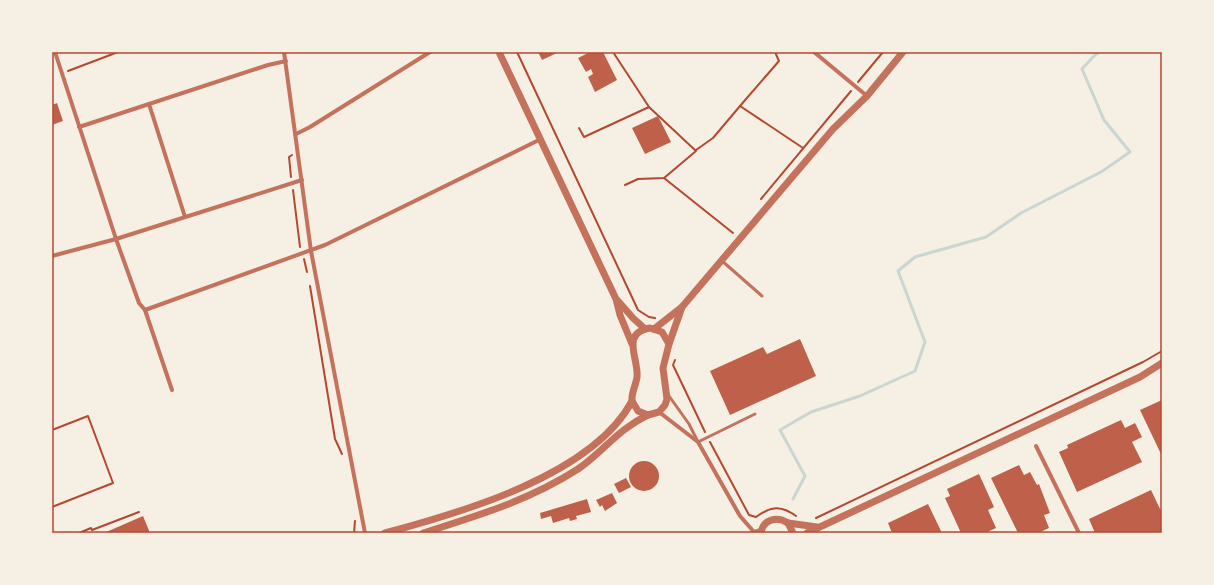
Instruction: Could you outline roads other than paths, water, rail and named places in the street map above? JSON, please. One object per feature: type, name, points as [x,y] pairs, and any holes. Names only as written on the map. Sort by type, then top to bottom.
[{"type":"street","points":[[55,52],[116,239],[139,303],[145,310],[172,390]]},
{"type":"street","points":[[284,52],[311,250],[365,533]]},
{"type":"street","points":[[296,134],[310,127],[430,52]]},
{"type":"street","points":[[384,533],[477,506],[543,477],[574,459],[599,439],[624,414],[632,401],[637,376],[632,344],[620,315],[616,299],[499,52]]},
{"type":"street","points":[[814,52],[866,96]]},
{"type":"street","points":[[654,329],[682,307],[833,129],[866,96],[903,52]]},
{"type":"street","points":[[79,126],[268,65],[286,61]]},
{"type":"street","points":[[150,104],[185,217]]},
{"type":"street","points":[[145,310],[311,250],[541,139]]},
{"type":"street","points":[[52,256],[116,239],[302,180]]},
{"type":"street","points":[[616,299],[645,329]]},
{"type":"street","points":[[423,533],[509,505],[550,485],[590,460],[626,426],[648,415],[659,412],[665,406],[667,399],[663,368],[669,344],[682,307]]},
{"type":"street","points":[[632,344],[638,333],[645,329],[654,329],[662,332],[669,344]]},
{"type":"street","points":[[807,533],[1140,377],[1162,363]]},
{"type":"street","points":[[632,401],[638,411],[648,415]]},
{"type":"street","points":[[659,412],[698,442],[740,516],[754,532],[761,531],[768,521],[773,519],[778,519],[788,523],[818,527]]},
{"type":"street","points":[[1036,446],[1079,533]]},
{"type":"street","points":[[788,523],[793,533]]},
{"type":"lane","points":[[721,260],[762,296]]},
{"type":"lane","points":[[667,392],[689,424],[698,442],[755,414]]},
{"type":"waterway","points":[[793,499],[805,476],[780,430],[811,412],[860,396],[915,371],[925,342],[898,271],[915,257],[986,237],[1021,213],[1101,172],[1130,152],[1104,120],[1082,69],[1095,55],[1100,52]]}]
